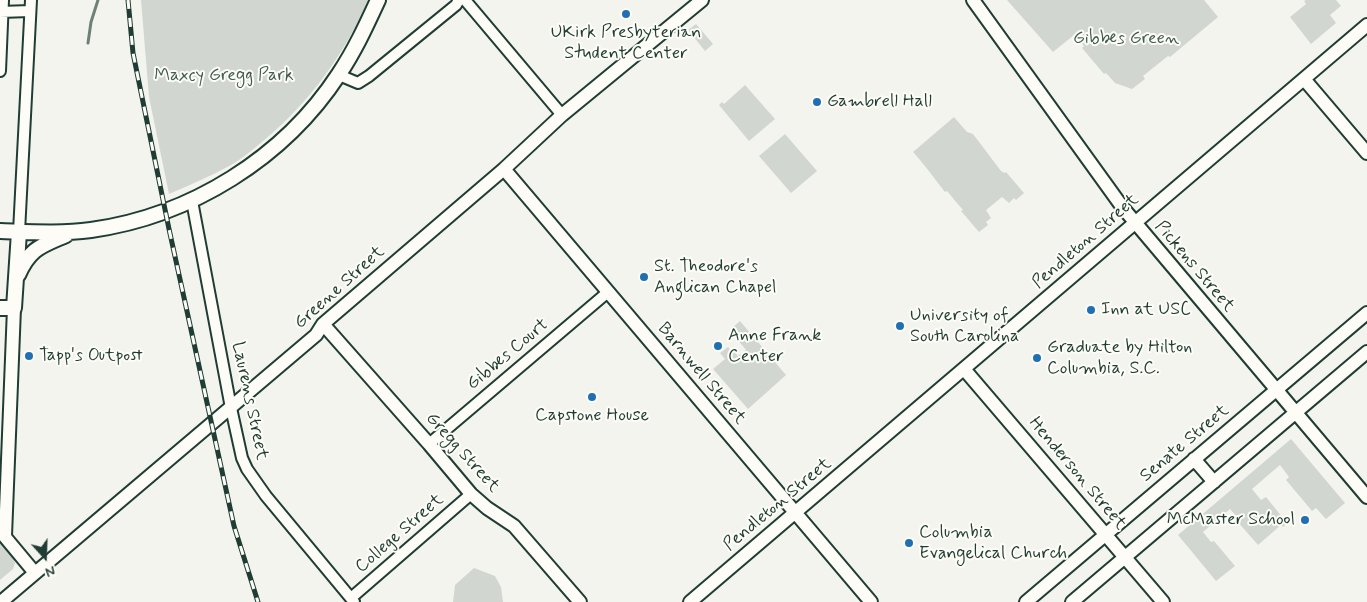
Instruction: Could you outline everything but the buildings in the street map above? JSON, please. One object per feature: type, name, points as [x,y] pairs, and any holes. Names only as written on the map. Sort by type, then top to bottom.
[{"type":"main road","points":[[0,231],[72,232],[132,222],[192,201],[240,174],[285,137],[324,96],[339,75],[365,29],[378,0]]},
{"type":"main road","points":[[16,278],[19,232]]},
{"type":"main road","points":[[7,308],[16,278],[34,249],[72,232]]},
{"type":"street","points":[[0,71],[3,0]]},
{"type":"street","points":[[19,232],[30,0]]},
{"type":"street","points":[[339,75],[358,83],[449,11],[459,0]]},
{"type":"street","points":[[465,0],[511,57],[562,115]]},
{"type":"street","name":"Greene Street","points":[[2,602],[316,335],[323,324],[504,169],[562,115],[702,0]]},
{"type":"street","name":"Pickens Street","points":[[972,0],[1134,223],[1367,497]]},
{"type":"street","points":[[1,12],[30,11]]},
{"type":"street","name":"Pendleton Street","points":[[690,602],[1367,25]]},
{"type":"street","points":[[1304,79],[1367,153]]},
{"type":"street","name":"Barnwell Street","points":[[504,169],[872,602]]},
{"type":"street","name":"Laurens Street","points":[[192,201],[242,458],[253,480],[352,600]]},
{"type":"street","name":"Gibbes Court","points":[[429,444],[608,292]]},
{"type":"street","points":[[7,308],[2,533],[35,573]]},
{"type":"street","name":"Senate Street","points":[[1026,602],[1367,313]]},
{"type":"street","name":"Gregg Street","points":[[323,324],[429,444],[470,494],[514,526],[580,602]]},
{"type":"street","points":[[1072,602],[1367,352]]},
{"type":"street","name":"Henderson Street","points":[[964,369],[1163,602]]},
{"type":"street","points":[[1194,459],[1214,482]]},
{"type":"street","name":"College Street","points":[[352,600],[470,494]]},
{"type":"green space","name":"Maxcy Gregg Park","points":[[141,0],[368,0],[347,42],[334,62],[321,81],[291,116],[256,147],[234,163],[169,194],[149,97]]},
{"type":"green space","name":"Gibbes Green","points":[[1007,0],[1204,0],[1218,17],[1170,57],[1168,56],[1143,76],[1145,79],[1132,89],[1115,83],[1106,73],[1104,74],[1082,48],[1084,46],[1074,35],[1053,52]]},
{"type":"green space","points":[[1336,0],[1341,6],[1330,15],[1336,23],[1311,44],[1290,17],[1306,4],[1304,1]]},
{"type":"green space","points":[[696,24],[713,44],[705,51],[688,30]]},
{"type":"green space","points":[[745,85],[775,119],[749,141],[719,105],[722,102],[724,104]]},
{"type":"green space","points":[[954,117],[967,132],[973,134],[1001,171],[1006,172],[1024,193],[1009,203],[1002,197],[986,210],[991,218],[986,222],[988,225],[979,232],[961,211],[963,210],[947,191],[945,192],[913,152]]},
{"type":"green space","points":[[785,134],[817,171],[791,193],[759,156]]},
{"type":"green space","points":[[740,321],[786,375],[748,409],[713,369],[725,359],[720,353],[728,347],[738,356],[746,350],[730,330]]},
{"type":"green space","points":[[1291,439],[1345,503],[1326,519],[1316,508],[1312,511],[1286,480],[1289,477],[1280,465],[1252,489],[1261,500],[1266,497],[1287,523],[1283,527],[1281,525],[1258,545],[1237,521],[1239,519],[1230,509],[1203,532],[1211,542],[1214,541],[1235,566],[1216,581],[1178,535]]},
{"type":"green space","points":[[0,542],[15,563],[13,569],[0,580]]},
{"type":"green space","points":[[474,568],[495,576],[501,587],[503,602],[453,602],[455,585]]},
{"type":"waterway","points":[[88,43],[91,22],[98,0]]},
{"type":"railway","points":[[128,0],[133,53],[169,229],[234,526],[258,602]]},
{"type":"place","name":"UKirk Presbyterian Student Center","points":[[626,14]]},
{"type":"place","name":"Gambrell Hall","points":[[817,102]]},
{"type":"place","name":"St. Theodore's Anglican Chapel","points":[[644,277]]},
{"type":"place","name":"Inn at USC","points":[[1091,310]]},
{"type":"place","name":"University of South Carolina","points":[[900,326]]},
{"type":"place","name":"Anne Frank Center","points":[[718,346]]},
{"type":"place","name":"Tapp's Outpost","points":[[29,356]]},
{"type":"place","name":"Graduate by Hilton Columbia, S.C.","points":[[1037,358]]},
{"type":"place","name":"Capstone House","points":[[592,397]]},
{"type":"place","name":"McMaster School","points":[[1305,520]]},
{"type":"place","name":"Columbia Evangelical Church","points":[[909,543]]}]
